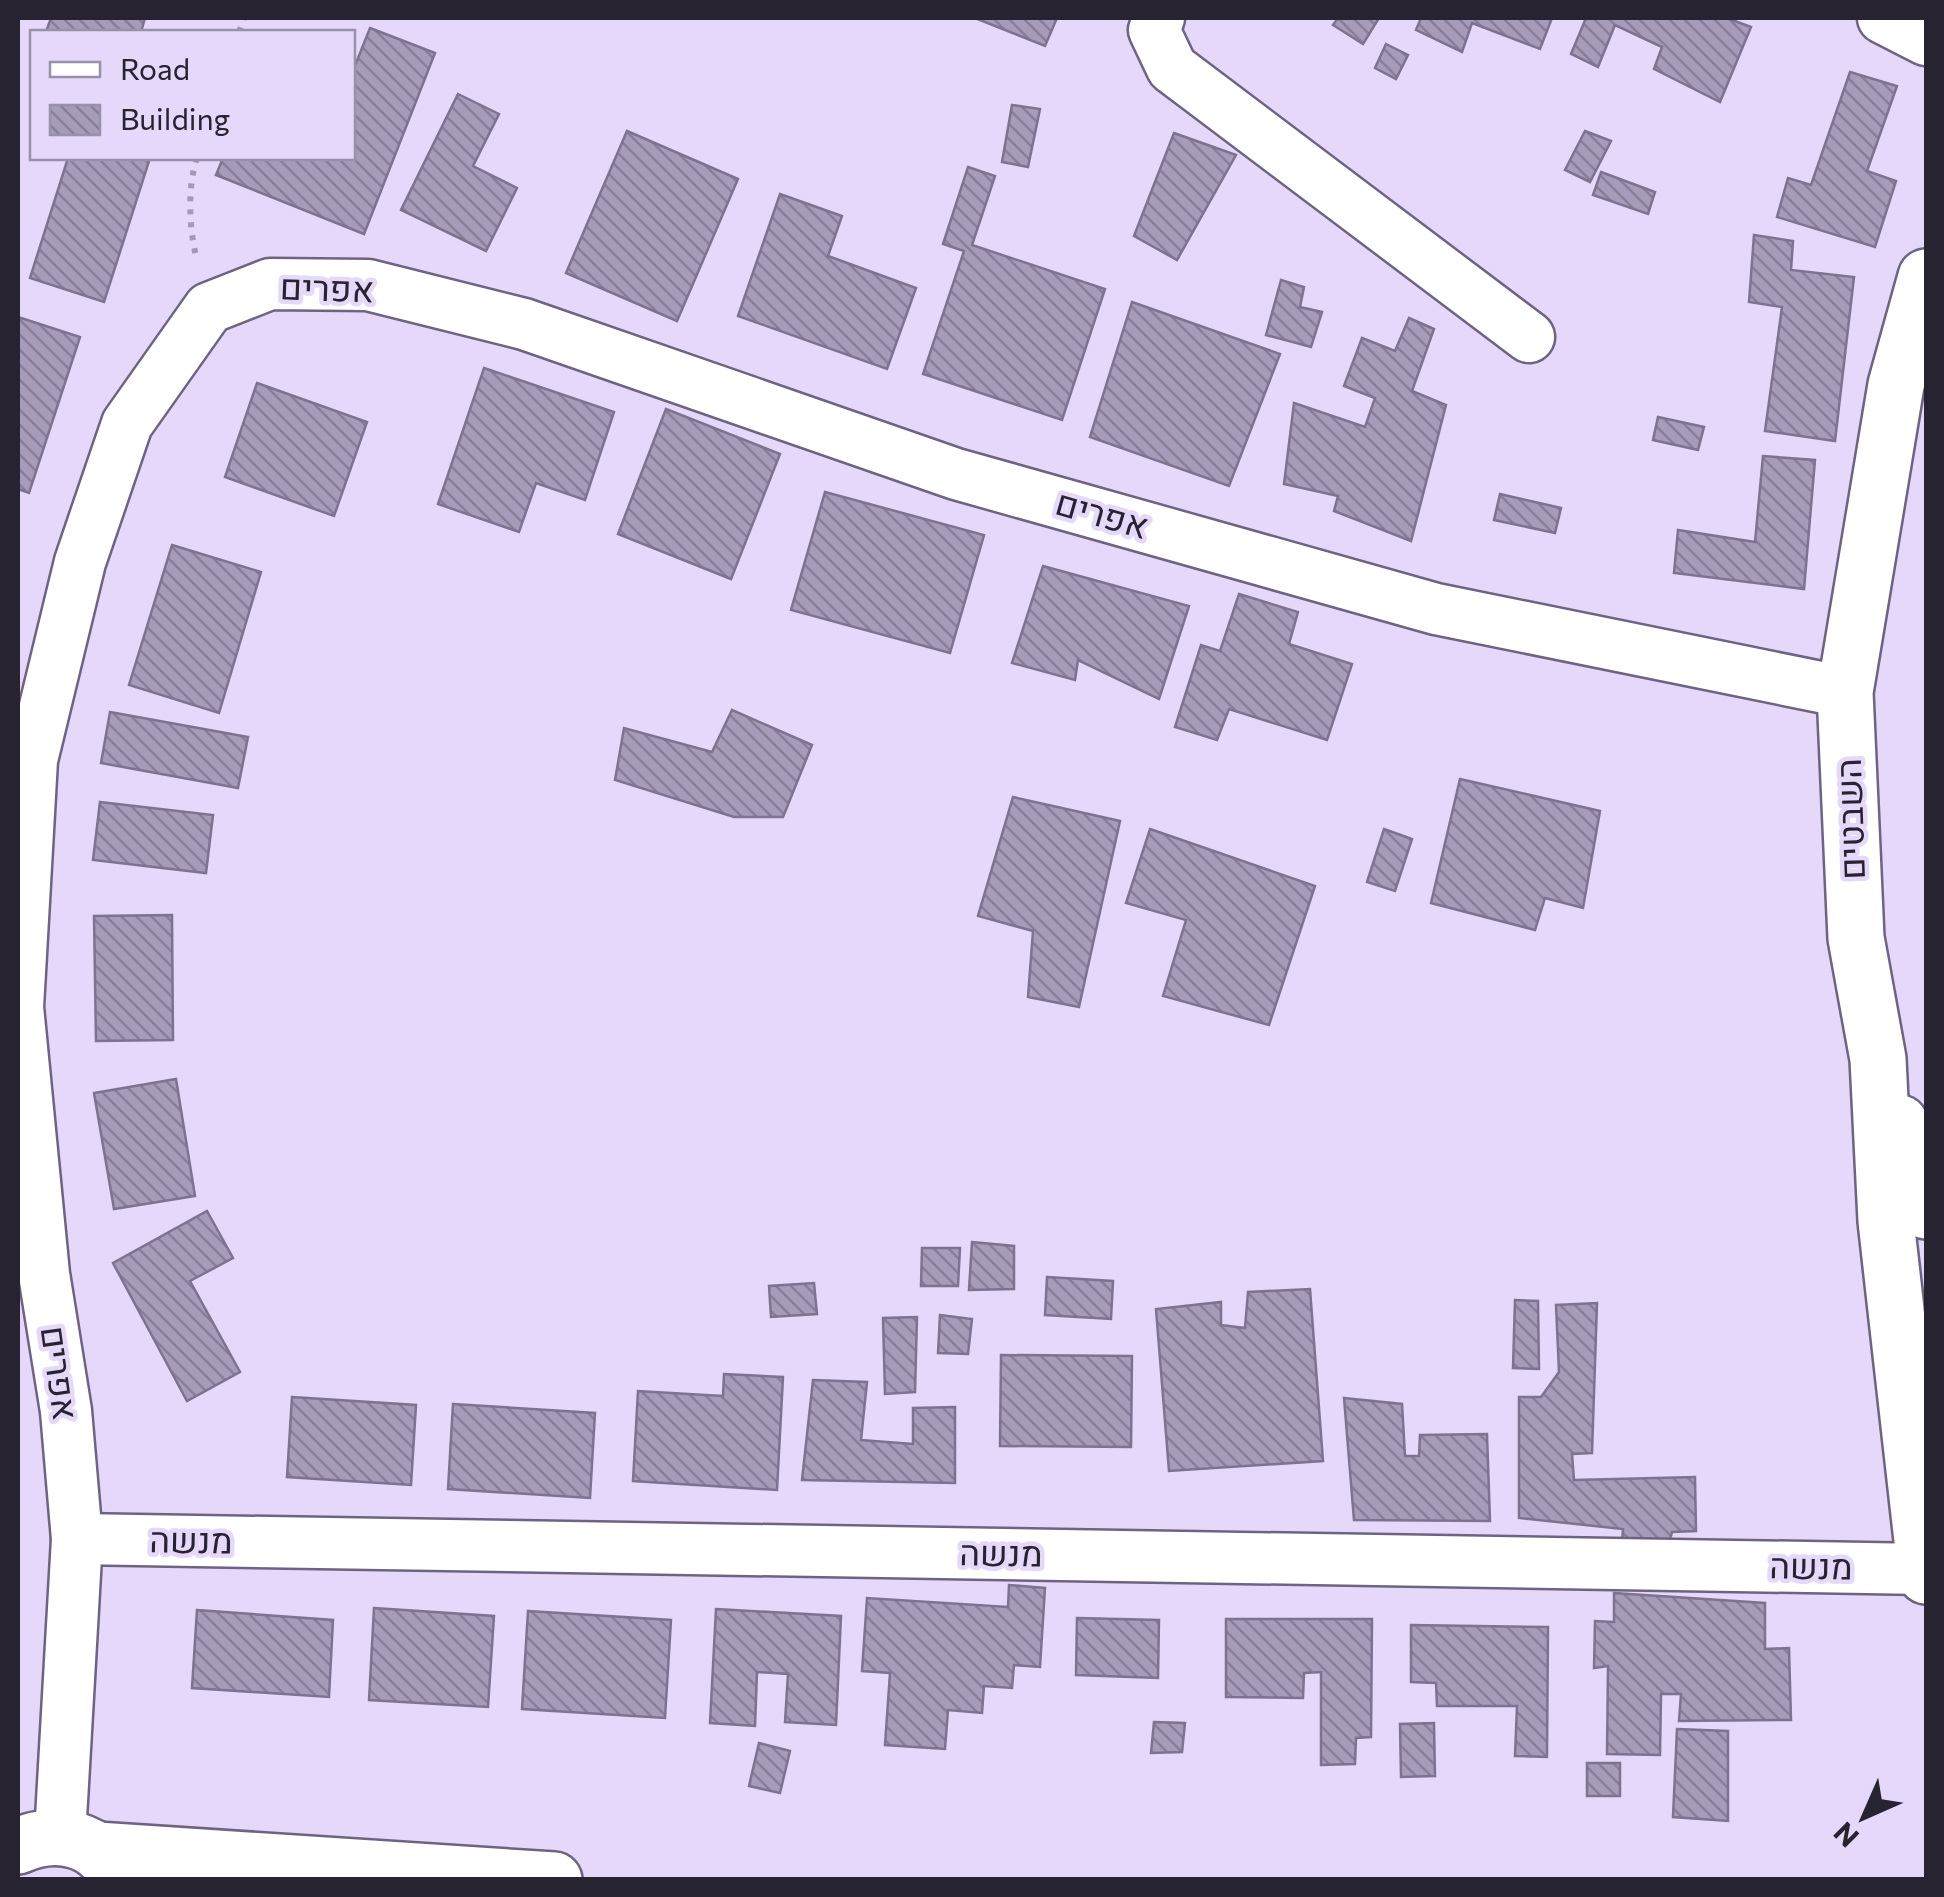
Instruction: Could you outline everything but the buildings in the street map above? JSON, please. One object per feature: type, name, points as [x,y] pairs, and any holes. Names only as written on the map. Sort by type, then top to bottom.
[{"type":"street","points":[[1159,18],[1154,30],[1172,68],[1529,337]]},
{"type":"street","points":[[1884,18],[1926,40]]},
{"type":"street","name":"השבטים","points":[[1926,277],[1896,385],[1845,692],[1856,938],[1878,1059],[1886,1221],[1918,1363],[1926,1572]]},
{"type":"street","name":"אפרים","points":[[73,1853],[77,1540],[66,1410],[44,1274],[18,1007],[32,760],[80,562],[128,424],[209,308],[270,284],[368,286],[524,324],[956,474],[1436,609],[1845,692]]},
{"type":"street","points":[[1878,1059],[1925,1202]]},
{"type":"street","name":"מנשה","points":[[77,1540],[1926,1572]]},
{"type":"street","points":[[73,1853],[554,1880]]},
{"type":"path","points":[[195,160],[192,171],[193,244],[209,308]]}]
